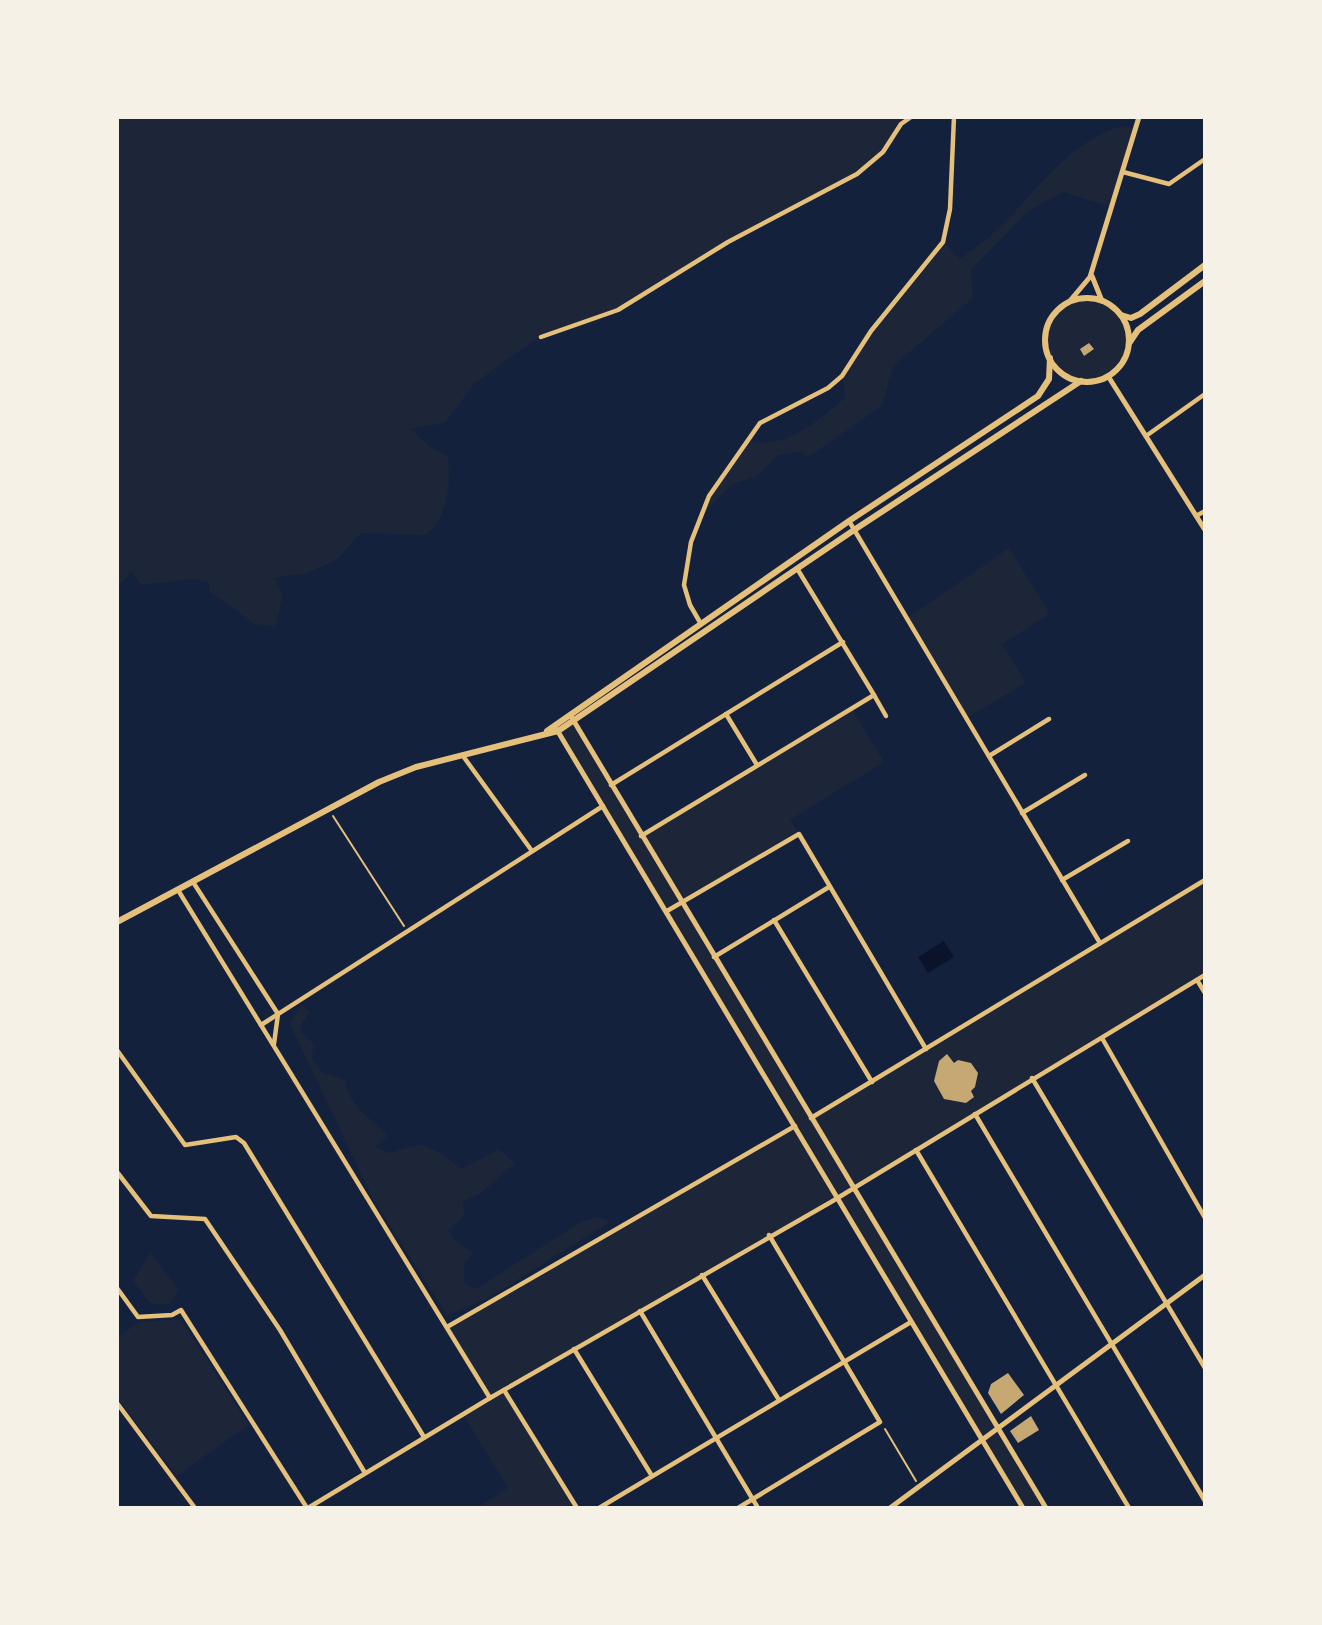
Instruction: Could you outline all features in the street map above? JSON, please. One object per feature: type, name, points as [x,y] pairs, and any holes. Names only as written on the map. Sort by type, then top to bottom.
[{"type":"main road","points":[[572,717],[849,521],[1038,396],[1049,379],[1049,358],[1045,343],[1047,328],[1057,311],[1069,302],[1086,298],[1102,301],[1119,314],[1131,318],[1205,265]]},
{"type":"main road","points":[[117,922],[379,782],[416,767],[527,740],[556,727],[1081,381],[1108,376],[1122,362],[1138,330],[1205,281]]},
{"type":"main road","points":[[1119,314],[1127,328],[1128,347]]},
{"type":"main road","points":[[1049,358],[1063,373],[1081,381]]},
{"type":"street","points":[[541,337],[618,310],[728,242],[857,174],[883,152],[901,124],[911,117]]},
{"type":"street","points":[[701,624],[686,596],[685,573],[691,542],[722,474],[739,456],[760,423],[828,388],[842,376],[871,331],[943,242],[950,208],[954,117]]},
{"type":"street","points":[[1069,302],[1081,291],[1093,269],[1139,117]]},
{"type":"street","points":[[1124,172],[1169,184],[1205,159]]},
{"type":"street","points":[[1093,269],[1093,283],[1102,301]]},
{"type":"street","points":[[1108,376],[1205,530]]},
{"type":"street","points":[[1146,436],[1205,394]]},
{"type":"street","points":[[1196,516],[1205,511]]},
{"type":"street","points":[[849,521],[1100,943]]},
{"type":"street","points":[[798,569],[887,716]]},
{"type":"street","points":[[611,785],[843,642]]},
{"type":"street","points":[[641,836],[874,695]]},
{"type":"street","points":[[726,714],[757,765]]},
{"type":"street","points":[[572,717],[681,903],[1046,1508]]},
{"type":"street","points":[[989,756],[1049,719]]},
{"type":"street","points":[[556,727],[1023,1508]]},
{"type":"street","points":[[463,755],[532,851]]},
{"type":"street","points":[[1023,813],[1085,775]]},
{"type":"street","points":[[261,1025],[603,806]]},
{"type":"street","points":[[667,911],[799,834],[926,1049]]},
{"type":"street","points":[[1062,880],[1128,841]]},
{"type":"street","points":[[811,1118],[1205,880]]},
{"type":"street","points":[[193,882],[278,1014],[274,1045]]},
{"type":"street","points":[[714,957],[830,887]]},
{"type":"street","points":[[178,890],[490,1398]]},
{"type":"street","points":[[774,920],[872,1082]]},
{"type":"street","points":[[117,1288],[138,1317],[172,1315],[181,1310],[308,1508],[490,1398],[838,1197],[1205,975]]},
{"type":"street","points":[[1197,980],[1205,993]]},
{"type":"street","points":[[746,1043],[761,1034]]},
{"type":"street","points":[[1102,1038],[1205,1218]]},
{"type":"street","points":[[117,1050],[185,1145],[236,1137],[244,1143],[425,1437]]},
{"type":"street","points":[[1032,1078],[1205,1368]]},
{"type":"street","points":[[975,1114],[1205,1501]]},
{"type":"street","points":[[447,1326],[795,1125]]},
{"type":"street","points":[[916,1150],[1129,1508]]},
{"type":"street","points":[[117,1172],[151,1216],[205,1219],[280,1330],[365,1473]]},
{"type":"street","points":[[738,1508],[880,1422],[769,1235]]},
{"type":"street","points":[[702,1275],[779,1400]]},
{"type":"street","points":[[890,1508],[1205,1275]]},
{"type":"street","points":[[640,1311],[758,1508]]},
{"type":"street","points":[[599,1508],[911,1322]]},
{"type":"street","points":[[574,1349],[652,1476]]},
{"type":"street","points":[[504,1390],[577,1508]]},
{"type":"street","points":[[117,1403],[195,1508]]},
{"type":"path","points":[[332,816],[407,932]]},
{"type":"path","points":[[880,1422],[919,1486]]},
{"type":"shaded area","points":[[117,117],[911,117],[901,124],[883,152],[857,174],[728,242],[618,310],[541,337],[474,384],[445,423],[411,429],[430,447],[448,456],[446,499],[433,528],[426,535],[361,533],[336,560],[308,573],[274,578],[283,596],[275,627],[255,624],[210,592],[209,582],[193,579],[142,585],[130,570],[127,578],[117,585]]},
{"type":"shaded area","points":[[1121,126],[1136,129],[1112,207],[1063,192],[1027,212],[971,270],[973,298],[893,366],[882,406],[808,457],[801,451],[777,456],[756,477],[733,484],[702,514],[709,496],[749,441],[763,443],[789,437],[813,423],[846,397],[842,376],[871,331],[943,242],[960,259],[999,228],[1063,161],[1099,135]]},
{"type":"shaded area","points":[[1087,298],[1110,305],[1122,317],[1129,340],[1122,363],[1110,375],[1087,382],[1064,375],[1052,363],[1045,340],[1052,317],[1064,305]]},
{"type":"shaded area","points":[[1009,548],[1050,614],[1002,644],[1026,683],[966,718],[907,618]]},
{"type":"shaded area","points":[[852,709],[884,762],[790,820],[799,834],[681,903],[811,1118],[1205,880],[1205,975],[853,1188],[1046,1508],[1023,1508],[838,1198],[504,1390],[577,1508],[477,1508],[508,1488],[463,1414],[490,1398],[447,1327],[795,1125],[558,731],[574,721],[641,836]]},
{"type":"shaded area","points":[[944,941],[954,957],[928,973],[918,957]]},
{"type":"shaded area","points":[[301,1005],[310,1012],[300,1026],[302,1033],[314,1044],[312,1058],[322,1072],[346,1080],[350,1097],[355,1104],[388,1136],[375,1147],[389,1153],[422,1144],[442,1154],[461,1169],[499,1149],[515,1163],[481,1193],[463,1201],[464,1216],[448,1230],[454,1240],[473,1253],[464,1264],[464,1283],[476,1289],[579,1223],[597,1217],[611,1221],[487,1299],[447,1315],[373,1199],[290,1024]]},
{"type":"shaded area","points":[[150,1253],[179,1290],[169,1304],[151,1304],[133,1281]]},
{"type":"shaded area","points":[[180,1319],[249,1425],[176,1476],[117,1397],[117,1338],[139,1322]]},
{"type":"building","points":[[1089,343],[1094,349],[1084,356],[1080,349]]},
{"type":"building","points":[[947,1054],[954,1063],[958,1060],[971,1063],[978,1073],[975,1087],[971,1091],[974,1097],[966,1103],[944,1099],[934,1081],[939,1061]]},
{"type":"building","points":[[1008,1373],[1024,1395],[1001,1414],[988,1393],[991,1384]]},
{"type":"building","points":[[1031,1416],[1039,1430],[1018,1443],[1010,1431]]}]
